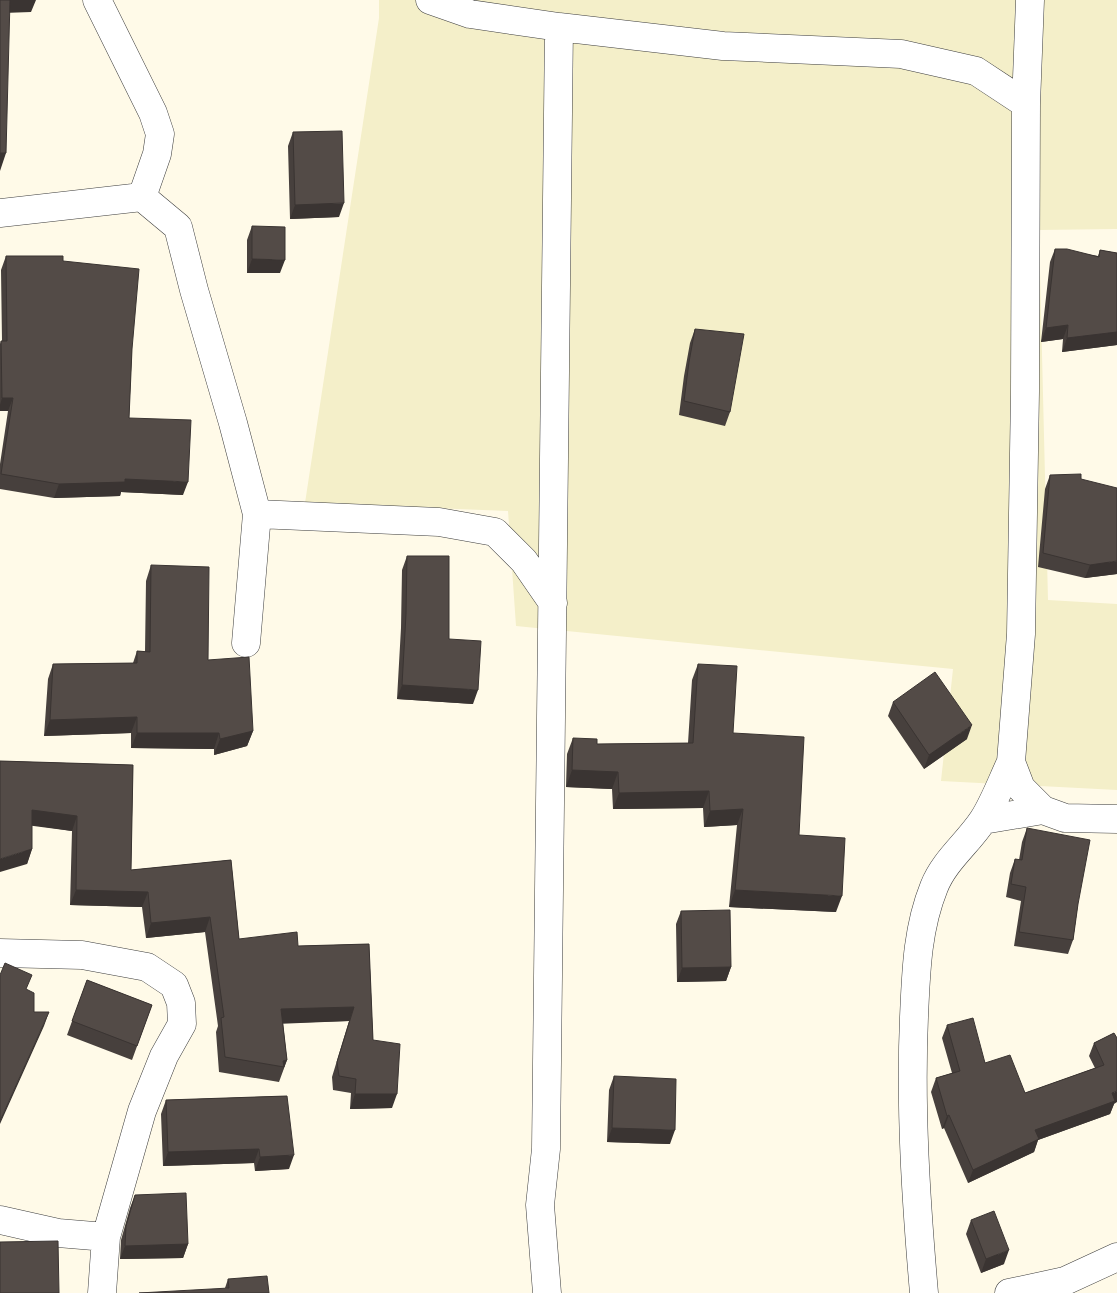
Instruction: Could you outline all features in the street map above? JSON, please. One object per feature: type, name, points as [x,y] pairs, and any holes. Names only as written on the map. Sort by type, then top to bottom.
[{"type":"street","points":[[97,0],[153,113],[160,134],[157,154],[142,197]]},
{"type":"street","points":[[430,0],[470,14],[560,27],[723,46],[902,54],[976,71],[1026,104]]},
{"type":"street","points":[[924,1293],[915,1180],[912,1068],[916,972],[923,921],[934,885],[952,857],[983,820],[1011,762],[1021,634],[1025,392],[1026,104],[1030,0]]},
{"type":"street","points":[[547,1293],[540,1204],[546,1150],[560,27]]},
{"type":"street","points":[[0,212],[142,197],[178,227],[257,514],[246,643]]},
{"type":"street","points":[[257,514],[439,522],[495,532],[524,561],[553,603]]},
{"type":"street","points":[[1011,762],[1021,788],[1043,810],[1065,818],[1117,819]]},
{"type":"street","points":[[983,820],[1043,810]]},
{"type":"street","points":[[0,953],[82,955],[147,966],[174,985],[181,1003],[182,1024],[164,1056],[142,1111],[106,1237],[102,1293]]},
{"type":"street","points":[[0,1220],[58,1233],[106,1237]]},
{"type":"street","points":[[1008,1293],[1065,1281],[1117,1257]]},
{"type":"shaded area","points":[[379,0],[1117,0],[1117,229],[1039,230],[1048,600],[1117,604],[1117,790],[941,781],[953,669],[516,626],[508,511],[305,503],[379,18]]},
{"type":"building","points":[[0,0],[10,0],[6,153],[0,153]]},
{"type":"building","points":[[342,131],[344,203],[295,205],[293,132]]},
{"type":"building","points":[[252,226],[285,227],[285,260],[252,259]]},
{"type":"building","points":[[1055,249],[1067,249],[1099,257],[1100,250],[1117,253],[1117,332],[1067,338],[1068,325],[1046,328]]},
{"type":"building","points":[[6,256],[63,256],[63,261],[139,269],[132,349],[129,418],[191,420],[188,482],[125,479],[125,482],[59,484],[1,474],[13,398],[2,398],[1,341],[7,341]]},
{"type":"building","points":[[695,329],[744,334],[730,412],[684,401]]},
{"type":"building","points":[[1081,474],[1081,479],[1117,488],[1117,561],[1090,565],[1043,553],[1050,475]]},
{"type":"building","points":[[407,556],[449,556],[449,639],[481,641],[478,690],[402,685]]},
{"type":"building","points":[[151,565],[209,567],[208,660],[249,657],[253,731],[220,739],[219,733],[137,733],[137,717],[50,720],[53,664],[137,663],[137,651],[150,652]]},
{"type":"building","points":[[698,664],[737,666],[733,733],[804,737],[799,835],[845,838],[842,896],[735,890],[743,809],[710,811],[709,791],[619,793],[618,772],[572,770],[573,738],[597,739],[597,744],[693,743]]},
{"type":"building","points":[[935,672],[972,725],[929,755],[893,702]]},
{"type":"building","points":[[0,761],[133,765],[131,870],[231,860],[239,939],[297,932],[298,946],[369,944],[373,1040],[400,1044],[397,1094],[355,1094],[356,1079],[339,1076],[337,1062],[354,1007],[281,1009],[287,1060],[283,1061],[284,1067],[225,1057],[221,1018],[224,1017],[210,917],[151,923],[148,892],[76,890],[77,816],[32,810],[32,849],[0,859]]},
{"type":"building","points":[[1027,828],[1090,840],[1073,940],[1019,932],[1026,887],[1011,884],[1015,859],[1022,860]]},
{"type":"building","points":[[730,910],[731,967],[682,968],[681,911]]},
{"type":"building","points":[[5,963],[32,975],[26,989],[34,993],[34,1012],[49,1012],[0,1121],[0,975]]},
{"type":"building","points":[[87,980],[152,1005],[137,1046],[72,1021]]},
{"type":"building","points":[[973,1018],[985,1063],[1010,1055],[1025,1093],[1104,1065],[1094,1043],[1114,1033],[1117,1038],[1117,1091],[1112,1093],[1115,1101],[1035,1130],[1039,1139],[973,1170],[949,1115],[947,1116],[936,1078],[960,1071],[947,1025]]},
{"type":"building","points":[[614,1076],[676,1079],[675,1130],[612,1128]]},
{"type":"building","points":[[287,1096],[294,1155],[260,1157],[259,1149],[168,1152],[166,1100]]},
{"type":"building","points":[[186,1193],[188,1244],[125,1246],[126,1226],[135,1195]]},
{"type":"building","points":[[994,1211],[1009,1250],[986,1259],[971,1220]]},
{"type":"building","points":[[58,1241],[59,1293],[0,1293],[0,1242]]},
{"type":"building","points":[[267,1276],[269,1293],[139,1293],[229,1288],[228,1279]]}]
